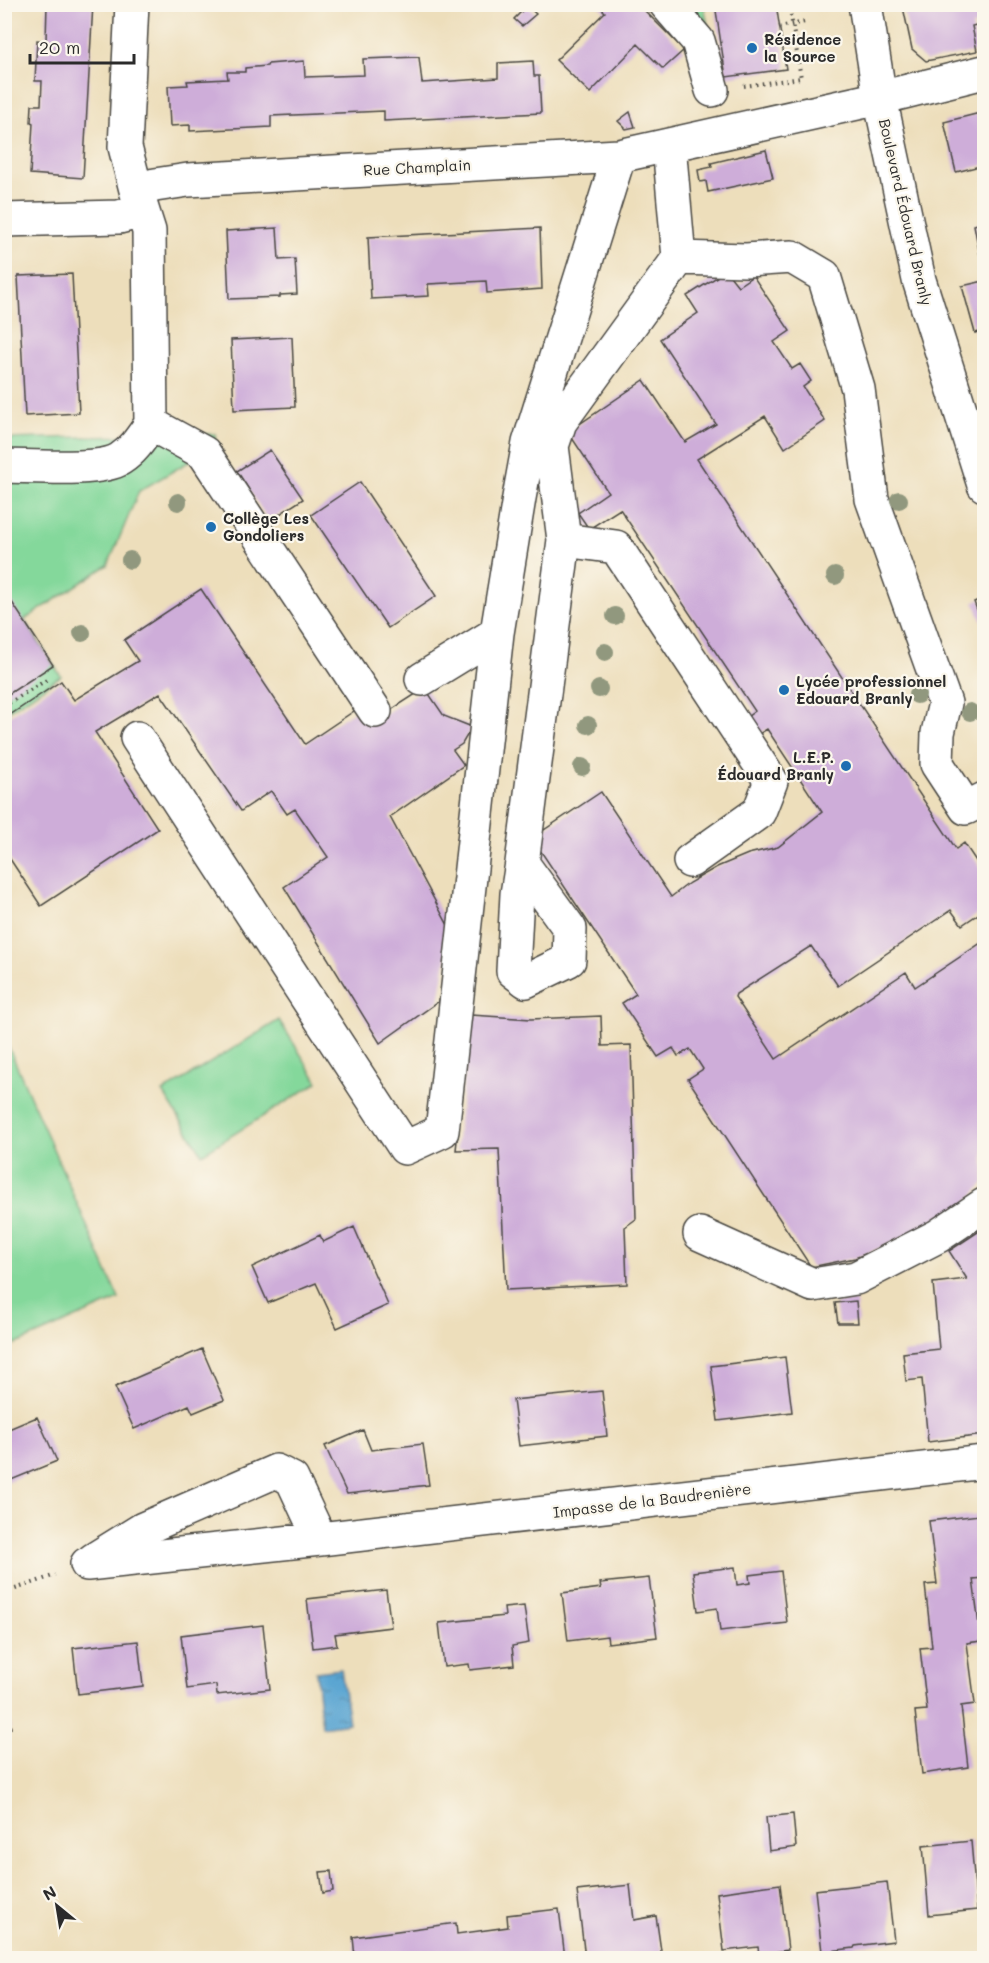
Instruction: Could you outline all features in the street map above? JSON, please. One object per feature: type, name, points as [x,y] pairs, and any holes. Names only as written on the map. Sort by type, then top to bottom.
[{"type":"street","points":[[4,466],[87,467],[118,460],[137,444],[151,424],[149,231],[125,147],[132,4]]},
{"type":"street","points":[[666,4],[698,42],[712,90]]},
{"type":"street","name":"Boulevard Édouard Branly","points":[[865,4],[880,98],[919,280],[978,441],[984,485]]},
{"type":"street","name":"Rue Champlain","points":[[4,220],[119,217],[139,201],[188,180],[619,156],[880,98],[984,72]]},
{"type":"street","points":[[522,863],[564,540],[552,446],[560,422],[679,258],[669,145]]},
{"type":"street","points":[[137,738],[405,1148],[442,1131],[497,633],[529,443],[619,156]]},
{"type":"street","points":[[679,258],[746,260],[792,256],[824,276],[858,389],[872,499],[945,703],[938,733],[937,764],[966,808],[984,799]]},
{"type":"street","points":[[151,424],[204,453],[375,711]]},
{"type":"street","points":[[564,540],[616,547],[771,781],[759,812],[690,861]]},
{"type":"street","points":[[422,679],[497,633]]},
{"type":"street","points":[[700,1234],[813,1285],[856,1278],[938,1236],[984,1205]]},
{"type":"street","name":"Impasse de la Baudrenière","points":[[87,1564],[984,1462]]},
{"type":"street","points":[[87,1564],[143,1529],[276,1471],[292,1479],[320,1539]]},
{"type":"path","points":[[712,90],[801,78],[789,4]]},
{"type":"path","points":[[779,27],[805,22]]},
{"type":"path","points":[[4,706],[48,679]]},
{"type":"path","points":[[4,1593],[87,1564]]},
{"type":"green space","points":[[686,5],[704,5],[708,27]]},
{"type":"green space","points":[[216,434],[214,447],[139,491],[108,565],[24,620],[61,676],[5,713],[5,439]]},
{"type":"green space","points":[[279,1020],[318,1082],[202,1154],[163,1092]]},
{"type":"green space","points":[[5,1039],[119,1299],[4,1349]]},
{"type":"water","points":[[341,1669],[349,1723],[322,1727],[316,1672]]},
{"type":"building","points":[[47,4],[93,4],[83,178],[30,174],[32,105],[41,105],[42,81],[35,81],[37,40],[46,41]]},
{"type":"building","name":"Résidence la Source","points":[[715,4],[776,4],[786,69],[726,77]]},
{"type":"building","points":[[916,4],[984,4],[984,23],[972,26],[977,51],[926,61],[912,49],[903,7]]},
{"type":"building","points":[[598,5],[639,5],[684,50],[663,69],[638,44],[590,93],[556,60],[605,12]]},
{"type":"building","points":[[527,6],[536,14],[522,26],[514,19]]},
{"type":"building","points":[[419,57],[422,83],[498,78],[498,63],[533,61],[534,76],[539,76],[541,113],[384,121],[384,111],[271,116],[271,127],[190,131],[190,125],[170,126],[168,86],[188,85],[187,81],[228,79],[227,72],[245,72],[245,68],[304,61],[305,77],[364,75],[363,59]]},
{"type":"building","points":[[630,112],[635,127],[626,129],[618,121]]},
{"type":"building","points":[[984,112],[984,165],[956,172],[944,122]]},
{"type":"building","points":[[4,121],[9,121],[7,137],[4,137]]},
{"type":"building","points":[[766,150],[773,178],[708,192],[706,181],[700,182],[698,170],[712,167],[711,163]]},
{"type":"building","points":[[984,222],[984,255],[980,256],[974,225]]},
{"type":"building","points":[[277,228],[279,260],[295,259],[297,294],[229,299],[226,231]]},
{"type":"building","points":[[540,228],[542,289],[487,293],[486,281],[428,284],[429,296],[371,299],[368,237]]},
{"type":"building","name":"L.E.P. Édouard Branly","points":[[726,271],[738,286],[753,276],[790,331],[774,342],[792,369],[800,364],[811,381],[803,387],[825,421],[785,448],[765,416],[697,459],[956,849],[964,843],[984,873],[984,910],[962,925],[951,910],[838,986],[811,946],[736,994],[735,997],[776,1059],[906,972],[915,987],[984,941],[984,1183],[966,1203],[899,1240],[855,1258],[811,1267],[688,1079],[703,1069],[690,1049],[678,1056],[673,1048],[658,1057],[622,1003],[636,994],[532,838],[601,792],[671,897],[689,883],[717,867],[748,854],[778,847],[822,812],[767,729],[751,739],[740,722],[755,711],[620,509],[589,529],[578,513],[608,492],[568,432],[644,380],[685,442],[716,424],[660,339],[698,313],[687,296]]},
{"type":"building","points":[[72,274],[79,413],[25,416],[18,276]]},
{"type":"building","points":[[984,281],[984,331],[975,333],[962,286]]},
{"type":"building","points":[[292,337],[295,407],[234,410],[231,340]]},
{"type":"building","points":[[270,450],[303,499],[269,521],[237,471]]},
{"type":"building","points":[[360,482],[436,596],[388,628],[311,515]]},
{"type":"building","points":[[201,589],[305,744],[360,707],[371,723],[425,688],[444,716],[472,727],[462,744],[453,750],[464,765],[390,817],[451,931],[439,1001],[380,1043],[284,887],[328,857],[295,809],[287,814],[271,791],[241,811],[160,693],[95,732],[158,829],[41,906],[4,850],[4,719],[61,681],[74,700],[138,661],[124,640]]},
{"type":"building","points":[[4,590],[53,665],[4,697]]},
{"type":"building","points":[[981,599],[984,619],[981,620],[974,602]]},
{"type":"building","points":[[471,1015],[531,1019],[601,1016],[602,1046],[631,1045],[636,1219],[625,1227],[627,1284],[506,1290],[499,1149],[456,1150]]},
{"type":"building","points":[[354,1227],[388,1305],[337,1328],[316,1283],[268,1303],[252,1267],[320,1235],[323,1242]]},
{"type":"building","points":[[984,1228],[984,1435],[928,1442],[922,1379],[906,1381],[903,1353],[939,1349],[933,1283],[967,1279],[949,1251]]},
{"type":"building","points":[[856,1301],[858,1323],[838,1323],[835,1303]]},
{"type":"building","points":[[202,1349],[224,1400],[193,1413],[189,1405],[134,1429],[115,1387]]},
{"type":"building","points":[[785,1357],[792,1412],[718,1421],[711,1366]]},
{"type":"building","points":[[602,1391],[607,1436],[519,1446],[513,1400]]},
{"type":"building","points":[[37,1417],[57,1461],[4,1483],[4,1431]]},
{"type":"building","points":[[363,1430],[371,1450],[423,1444],[429,1485],[347,1494],[325,1446]]},
{"type":"building","points":[[979,1515],[984,1578],[973,1579],[981,1641],[967,1643],[975,1704],[961,1706],[968,1767],[922,1774],[915,1711],[927,1710],[920,1648],[932,1647],[925,1585],[937,1584],[929,1521]]},
{"type":"building","points":[[735,1567],[737,1585],[750,1583],[749,1575],[781,1571],[787,1623],[720,1631],[717,1608],[698,1611],[693,1572]]},
{"type":"building","points":[[649,1578],[657,1637],[608,1643],[607,1636],[568,1641],[562,1593],[601,1588],[600,1583]]},
{"type":"building","points":[[386,1590],[391,1627],[335,1634],[337,1645],[313,1648],[307,1599]]},
{"type":"building","points":[[524,1606],[529,1643],[512,1646],[514,1665],[470,1670],[469,1664],[444,1667],[439,1623],[505,1616],[504,1608]]},
{"type":"building","points":[[263,1625],[270,1689],[217,1695],[216,1685],[187,1689],[181,1635]]},
{"type":"building","points":[[138,1641],[143,1686],[78,1694],[73,1648]]},
{"type":"building","points":[[4,1690],[11,1728],[4,1729]]},
{"type":"building","points":[[793,1814],[796,1847],[769,1851],[766,1817]]},
{"type":"building","points":[[971,1841],[977,1910],[929,1915],[923,1846]]},
{"type":"building","points":[[331,1871],[333,1891],[323,1893],[320,1872]]},
{"type":"building","points":[[887,1882],[894,1941],[822,1952],[815,1890]]},
{"type":"building","points":[[780,1884],[788,1950],[759,1954],[758,1947],[724,1951],[717,1893]]},
{"type":"building","points":[[630,1885],[634,1920],[656,1916],[662,1958],[585,1958],[577,1891]]},
{"type":"building","points":[[559,1909],[565,1958],[355,1958],[353,1937],[456,1923],[457,1934],[508,1927],[507,1915]]},
{"type":"place","name":"Résidence la Source","points":[[752,48]]},
{"type":"place","name":"Collège Les Gondoliers","points":[[211,527]]},
{"type":"place","name":"Lycée professionnel Edouard Branly","points":[[784,690]]},
{"type":"place","name":"L.E.P. Édouard Branly","points":[[846,766]]}]
